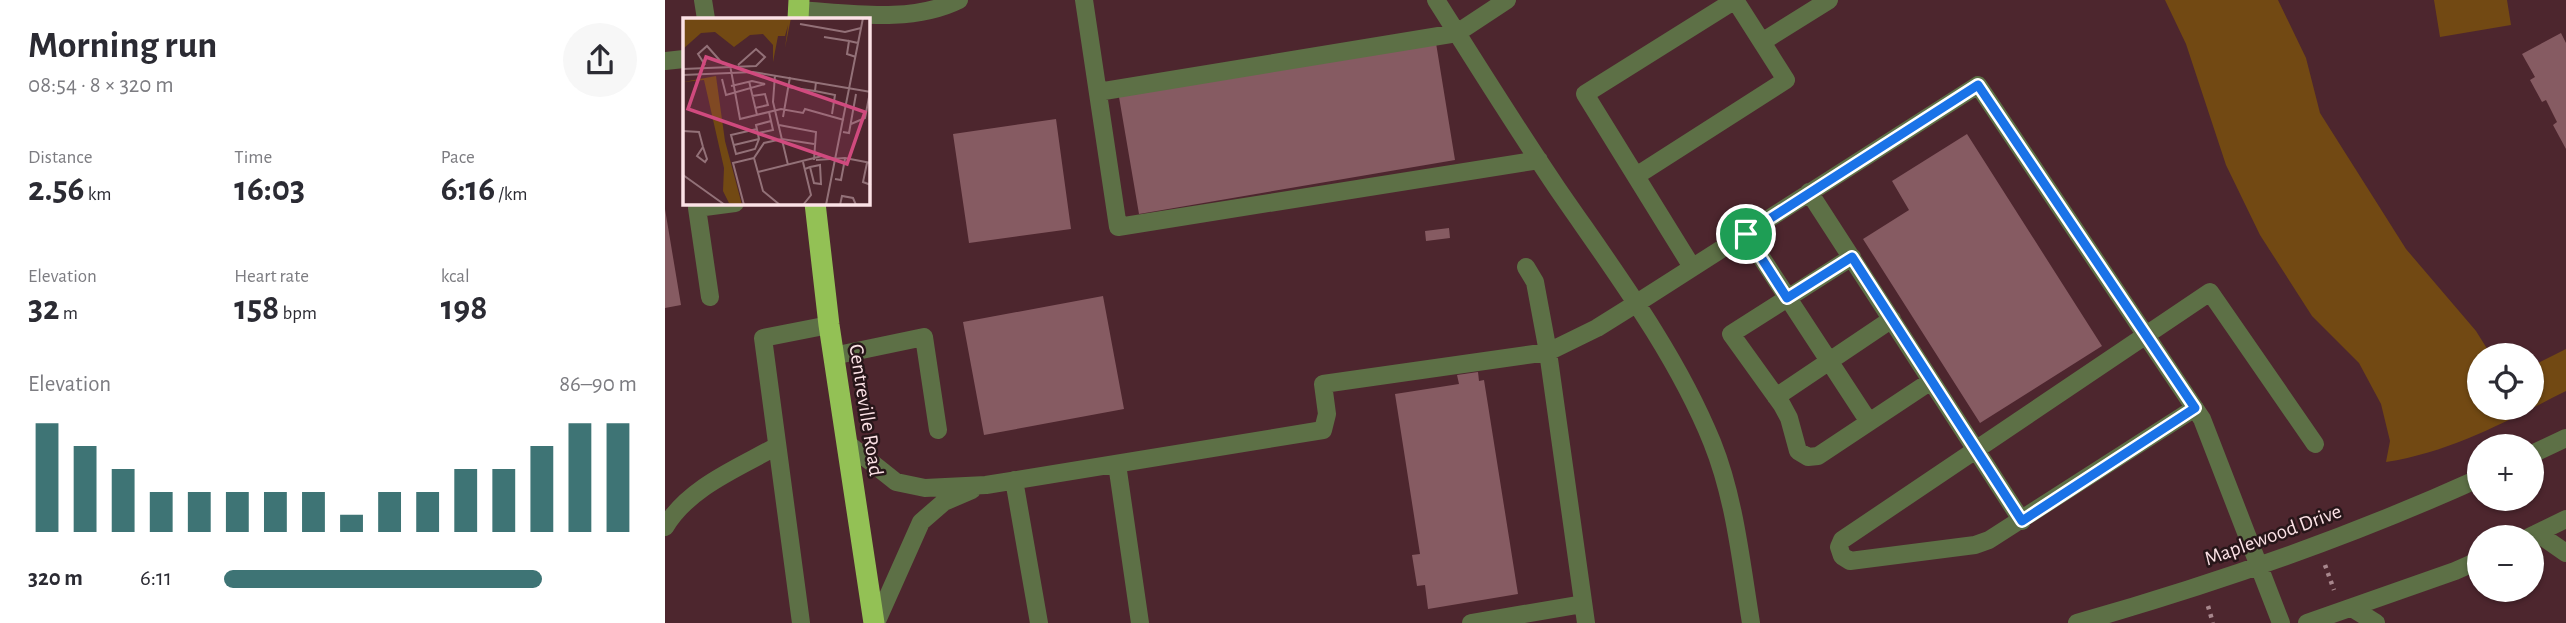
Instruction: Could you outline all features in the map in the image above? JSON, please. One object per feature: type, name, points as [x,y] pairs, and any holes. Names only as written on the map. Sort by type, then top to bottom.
[{"type":"highway","name":"Centreville Road","points":[[815,205],[833,356],[875,623]]},
{"type":"street","points":[[703,0],[706,18]]},
{"type":"street","points":[[793,10],[819,0]]},
{"type":"street","points":[[793,10],[880,14],[929,10],[959,0]]},
{"type":"street","points":[[1084,0],[1118,227],[1539,160]]},
{"type":"street","points":[[1436,0],[1539,160],[1637,303],[1688,393],[1711,442],[1729,492],[1751,623]]},
{"type":"street","points":[[1098,92],[1457,33],[1507,0]]},
{"type":"street","points":[[1636,176],[1786,80],[1735,0],[1585,93],[1636,176],[1692,267]]},
{"type":"street","points":[[1762,42],[1829,0]]},
{"type":"street","points":[[665,61],[683,59]]},
{"type":"street","points":[[847,443],[890,478],[908,486],[925,488],[986,485],[1323,430],[1327,414],[1323,384],[1548,352],[1597,328],[1978,85],[2202,419],[2281,623]]},
{"type":"street","points":[[1809,192],[2022,521]]},
{"type":"street","points":[[711,297],[697,208],[720,205]]},
{"type":"street","points":[[1746,234],[1869,422]]},
{"type":"street","points":[[1852,257],[1731,334],[1789,418],[1798,451],[1808,457],[1818,456],[1931,381]]},
{"type":"street","points":[[1526,267],[1535,282],[1548,352],[1585,623]]},
{"type":"street","points":[[2195,408],[1989,540],[1975,545],[1850,561],[1842,556],[1839,547],[1842,540],[2210,292],[2315,444]]},
{"type":"street","points":[[1776,397],[1892,319]]},
{"type":"street","points":[[801,623],[763,338],[829,325]]},
{"type":"street","points":[[833,356],[924,337],[938,430]]},
{"type":"street","points":[[2544,448],[2566,438]]},
{"type":"street","points":[[665,527],[673,514],[707,485],[777,446]]},
{"type":"street","points":[[1117,464],[1140,623]]},
{"type":"street","points":[[1014,480],[1039,623]]},
{"type":"street","name":"Maplewood Drive","points":[[2077,623],[2166,598],[2260,566],[2467,483]]},
{"type":"street","points":[[875,623],[921,522],[944,502],[986,485]]},
{"type":"street","points":[[2544,530],[2566,519]]},
{"type":"street","points":[[2544,541],[2566,553]]},
{"type":"street","points":[[2307,623],[2467,566]]},
{"type":"street","points":[[1471,623],[1583,604]]},
{"type":"street","points":[[2347,609],[2376,623]]},
{"type":"path","points":[[2318,545],[2347,609]]},
{"type":"shaded area","points":[[2165,0],[2278,0],[2306,58],[2320,113],[2406,249],[2484,343],[2467,343],[2467,420],[2509,420],[2478,434],[2467,434],[2467,439],[2457,443],[2386,462],[2390,441],[2381,404],[2359,363],[2312,316],[2260,235],[2226,165],[2186,44]]},
{"type":"shaded area","points":[[2434,0],[2507,0],[2511,25],[2440,37]]},
{"type":"shaded area","points":[[2566,349],[2566,391],[2544,402],[2544,360]]},
{"type":"building","points":[[2561,33],[2566,43],[2566,149],[2553,125],[2557,122],[2546,100],[2542,102],[2530,80],[2535,77],[2522,54]]},
{"type":"building","points":[[1436,43],[1455,160],[1139,214],[1119,97]]},
{"type":"building","points":[[1056,119],[1071,229],[969,243],[953,134]]},
{"type":"building","points":[[1967,134],[2102,346],[1980,423],[1863,239],[1909,210],[1892,181]]},
{"type":"building","points":[[665,209],[681,305],[665,308]]},
{"type":"building","points":[[1449,228],[1450,238],[1426,241],[1425,231]]},
{"type":"building","points":[[1103,296],[1124,409],[984,435],[963,322]]},
{"type":"building","points":[[1478,372],[1479,381],[1484,380],[1518,594],[1428,609],[1425,585],[1417,586],[1412,555],[1420,554],[1395,394],[1459,384],[1457,375]]},
{"type":"route","points":[[1978,85],[2195,408],[2022,521],[1852,257],[1787,298],[1746,234],[1978,85]]}]
